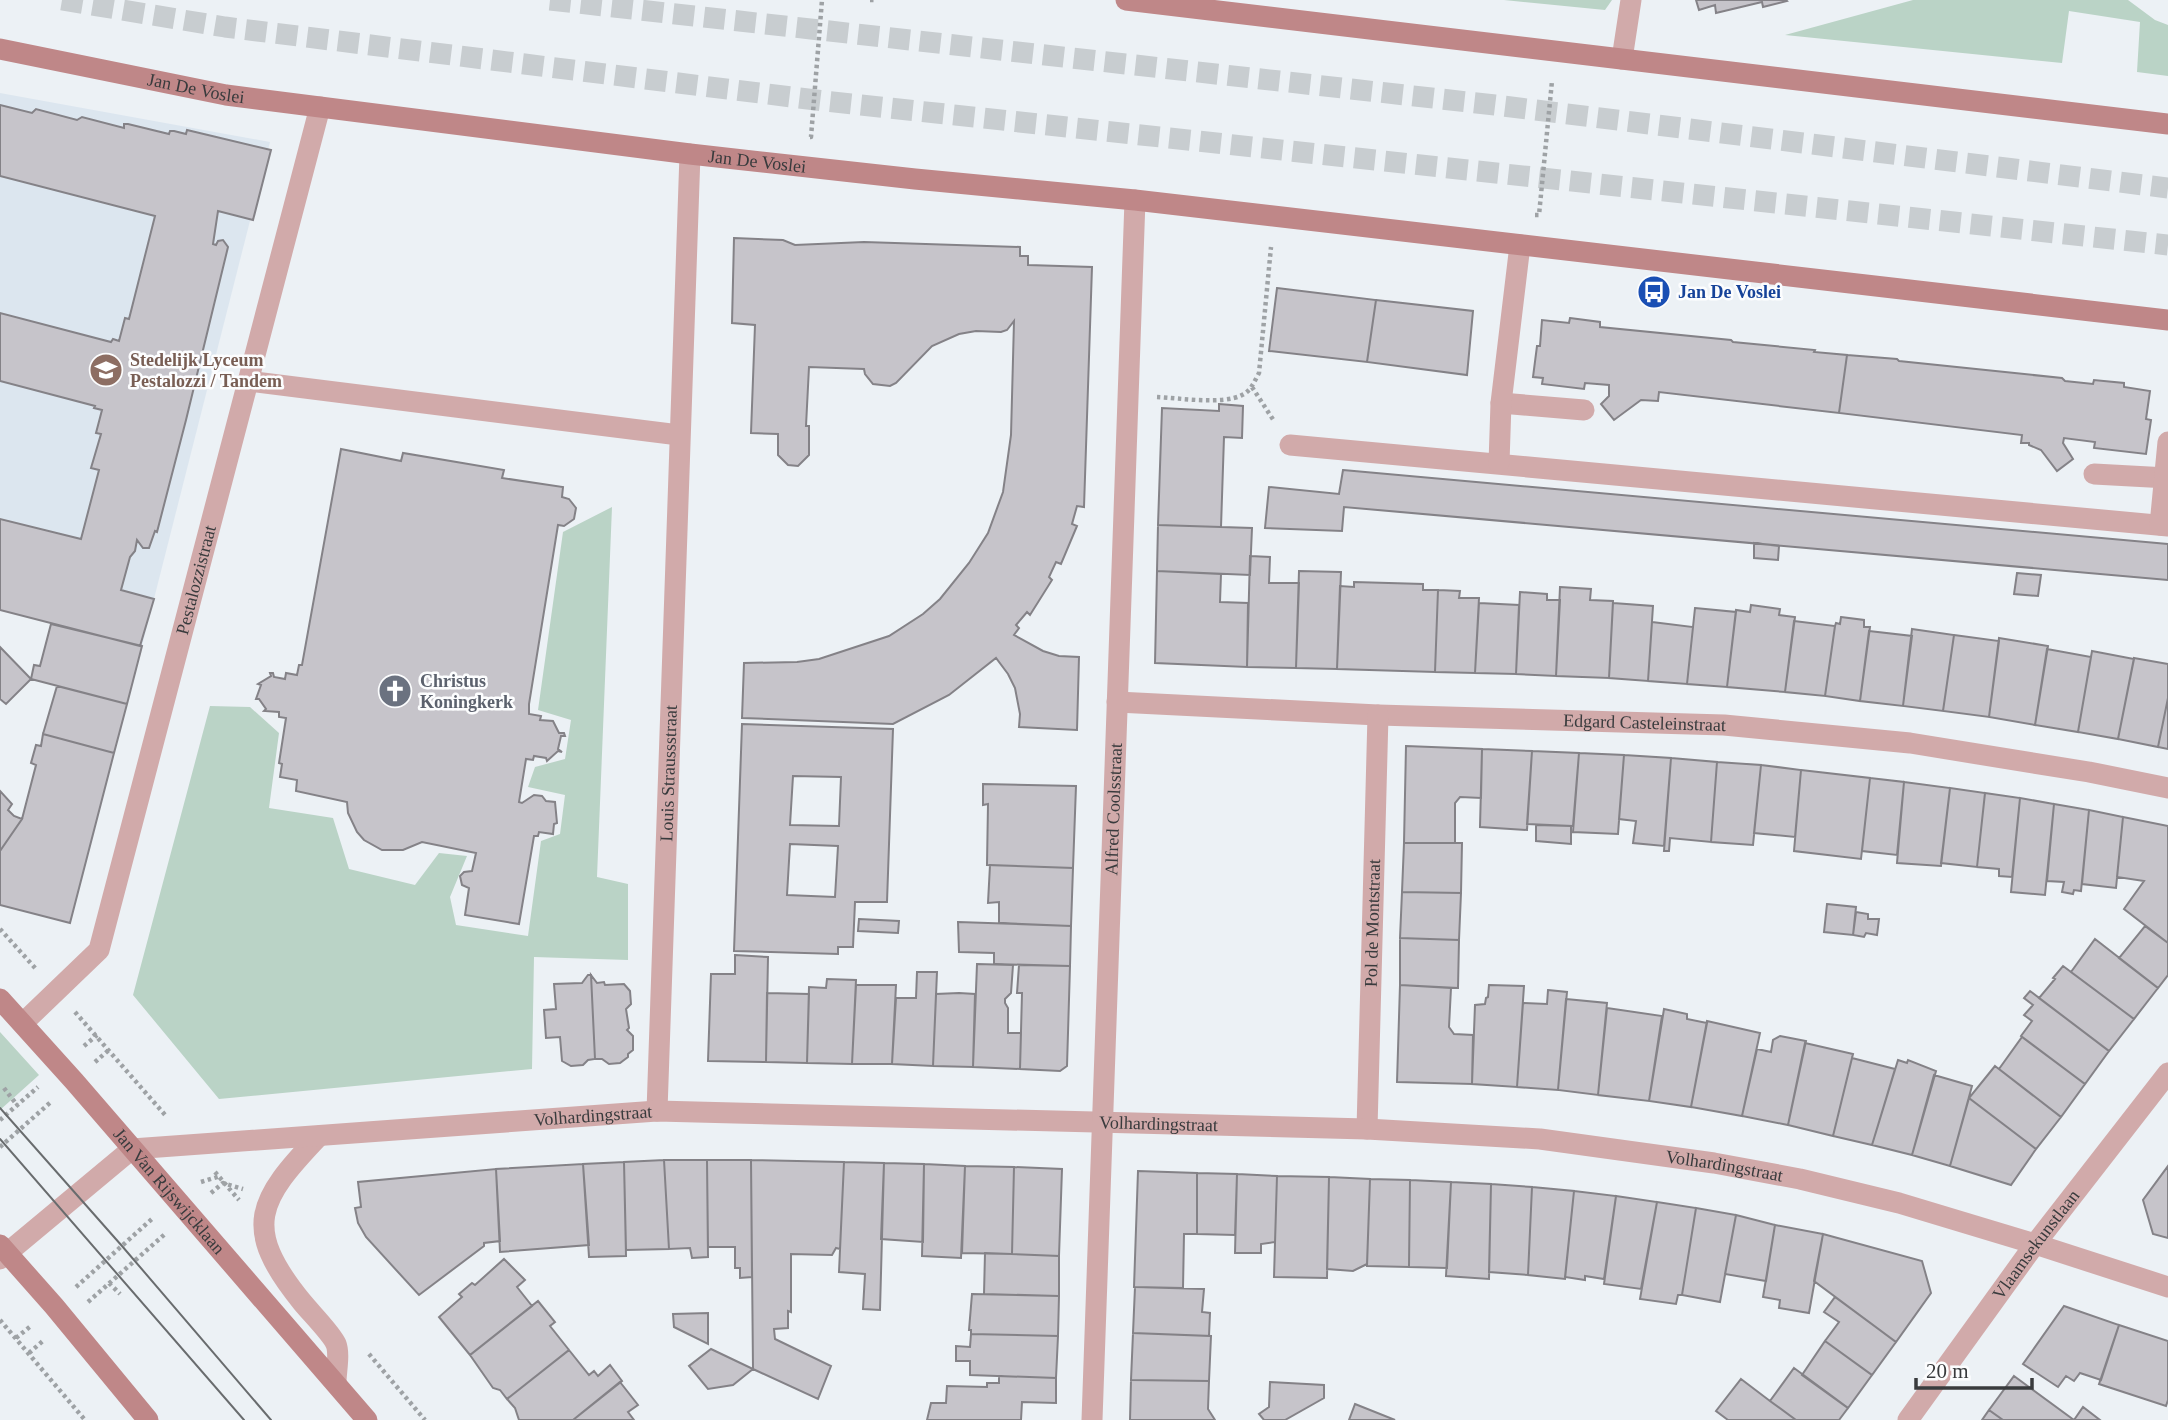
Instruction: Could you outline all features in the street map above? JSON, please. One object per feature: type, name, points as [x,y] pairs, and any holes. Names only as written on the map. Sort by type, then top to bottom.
[{"type":"main road","points":[[1126,0],[2168,124]]},
{"type":"main road","name":"Jan De Voslei","points":[[0,49],[226,94],[690,154],[1136,200],[2168,320]]},
{"type":"main road","name":"Jan Van Rijswijcklaan","points":[[0,999],[367,1420]]},
{"type":"main road","points":[[2,1252],[60,1314],[148,1420]]},
{"type":"street","points":[[1622,59],[1631,0]]},
{"type":"street","name":"Pestalozzistraat","points":[[23,1023],[99,950],[320,107]]},
{"type":"street","name":"Louis Straussstraat","points":[[657,1111],[690,154]]},
{"type":"street","name":"Alfred Coolsstraat","points":[[1093,1420],[1136,200]]},
{"type":"street","points":[[1499,463],[1502,403],[1520,245]]},
{"type":"street","points":[[248,382],[679,435]]},
{"type":"street","points":[[1502,403],[1584,410]]},
{"type":"street","points":[[1290,445],[2164,525],[2168,442]]},
{"type":"street","points":[[2094,474],[2166,477]]},
{"type":"street","name":"Edgard Casteleinstraat","points":[[1117,702],[1378,715],[1724,725],[1910,743],[2089,772],[2168,788]]},
{"type":"street","name":"Pol de Montstraat","points":[[1367,1129],[1378,715]]},
{"type":"street","name":"Vlaamsekunstlaan","points":[[1908,1420],[2035,1244],[2168,1073]]},
{"type":"street","name":"Volhardingstraat","points":[[132,1149],[657,1111],[1367,1129],[1540,1139],[1714,1163],[1800,1179],[1886,1200],[2168,1287]]},
{"type":"street","points":[[319,1136],[287,1170],[271,1197],[264,1228],[267,1250],[282,1278],[337,1345],[336,1382]]},
{"type":"street","points":[[2,1252],[132,1149]]},
{"type":"path","points":[[799,135],[811,137],[822,0]]},
{"type":"path","points":[[870,0],[876,0]]},
{"type":"path","points":[[1526,213],[1539,215],[1553,78]]},
{"type":"path","points":[[1128,396],[1224,399],[1241,396],[1252,387],[1259,373],[1271,247]]},
{"type":"path","points":[[1252,387],[1290,445]]},
{"type":"path","points":[[0,929],[110,1049],[218,1176],[191,1186],[181,1206],[109,1283],[16,1338]]},
{"type":"path","points":[[4,1088],[17,1105]]},
{"type":"path","points":[[29,1353],[60,1314],[181,1206],[223,1183],[271,1197]]},
{"type":"path","points":[[109,1283],[120,1294]]},
{"type":"path","points":[[0,1320],[85,1420]]},
{"type":"shaded area","name":"Stedelijk Lyceum Pestalozzi / Tandem","points":[[0,93],[270,142],[142,646],[0,610]]},
{"type":"green space","points":[[1504,0],[1612,0],[1605,10]]},
{"type":"green space","points":[[1913,0],[2128,0],[2155,20],[2168,25],[2168,76],[2137,72],[2140,22],[2069,11],[2062,63],[1785,35]]},
{"type":"green space","points":[[612,507],[597,877],[628,884],[628,960],[534,957],[532,1069],[219,1099],[133,995],[210,706],[250,707],[279,733],[269,808],[333,818],[349,869],[415,885],[439,853],[467,856],[450,897],[456,925],[528,936],[541,841],[560,834],[565,795],[528,787],[535,767],[565,759],[571,720],[538,710],[563,532]]},
{"type":"green space","points":[[0,1032],[39,1075],[0,1110]]},
{"type":"building","points":[[1696,0],[1787,1],[1763,7],[1762,2],[1716,13],[1715,5],[1699,10]]},
{"type":"building","name":"Stedelijk Lyceum Pestalozzi / Tandem","points":[[0,105],[32,113],[36,109],[77,120],[82,117],[124,128],[124,124],[128,124],[169,134],[174,131],[186,134],[187,130],[271,150],[253,220],[218,211],[213,244],[223,240],[228,247],[186,420],[157,532],[155,531],[149,548],[143,548],[137,540],[121,590],[154,599],[140,646],[0,610],[0,519],[81,539],[99,470],[91,468],[101,434],[96,433],[102,410],[0,381],[0,313],[111,342],[113,339],[119,341],[125,318],[129,319],[155,216],[0,176]]},
{"type":"building","points":[[734,238],[783,240],[795,245],[864,242],[1020,247],[1020,256],[1028,256],[1028,265],[1092,267],[1084,507],[1077,506],[1072,524],[1077,526],[1061,564],[1056,562],[1049,577],[1052,580],[1030,615],[1027,612],[1016,625],[1019,628],[1014,635],[1043,651],[1059,656],[1079,657],[1077,730],[1019,727],[1020,714],[1015,688],[996,658],[949,695],[893,724],[742,718],[744,663],[819,659],[889,636],[923,614],[940,599],[969,563],[988,533],[1003,492],[1011,435],[1014,321],[1007,330],[1001,332],[976,331],[959,334],[932,346],[890,386],[873,384],[864,369],[809,367],[806,426],[809,426],[809,455],[798,466],[788,465],[778,455],[778,434],[751,433],[755,325],[732,323]]},
{"type":"building","points":[[1277,288],[1376,300],[1367,362],[1269,351]]},
{"type":"building","points":[[1376,300],[1473,311],[1467,375],[1367,362]]},
{"type":"building","points":[[1570,318],[1600,322],[1600,327],[1847,355],[1839,413],[1659,392],[1658,401],[1641,400],[1614,420],[1601,404],[1609,396],[1609,385],[1585,383],[1584,389],[1542,384],[1543,378],[1533,377],[1542,320],[1569,323]]},
{"type":"building","points":[[1847,355],[2062,378],[2065,381],[2093,384],[2094,380],[2124,383],[2124,387],[2150,391],[2146,419],[2151,420],[2146,454],[2094,448],[2095,442],[2064,438],[2063,443],[2073,459],[2057,471],[2041,450],[2029,443],[2021,443],[2022,435],[1839,413]]},
{"type":"building","points":[[1219,404],[1243,406],[1242,438],[1224,437],[1221,527],[1158,525],[1162,408],[1219,411]]},
{"type":"building","name":"Christus Koningkerk","points":[[341,449],[401,461],[403,453],[504,470],[502,478],[563,487],[562,497],[569,499],[576,508],[574,519],[564,526],[558,525],[529,704],[529,714],[541,716],[540,720],[553,721],[559,733],[564,733],[558,749],[562,752],[558,751],[547,761],[546,758],[534,756],[533,760],[526,759],[519,802],[522,803],[534,795],[555,802],[557,823],[554,824],[553,834],[539,832],[538,836],[534,836],[519,924],[465,915],[469,888],[462,885],[460,876],[464,872],[472,871],[476,853],[422,842],[403,850],[382,850],[364,840],[357,832],[348,813],[347,802],[296,791],[297,780],[280,777],[282,764],[279,763],[286,718],[279,717],[279,712],[264,711],[266,709],[259,699],[256,699],[261,685],[258,684],[271,676],[270,673],[273,673],[274,677],[285,679],[286,673],[297,675],[299,665],[302,665]]},
{"type":"building","points":[[1343,470],[2168,544],[2168,580],[1344,507],[1342,531],[1265,528],[1269,487],[1339,494]]},
{"type":"building","points":[[1158,525],[1252,528],[1250,575],[1157,571]]},
{"type":"building","points":[[1754,543],[1779,546],[1778,560],[1754,558]]},
{"type":"building","points":[[1250,556],[1270,557],[1269,583],[1299,583],[1296,668],[1247,667]]},
{"type":"building","points":[[1157,571],[1221,574],[1220,602],[1248,603],[1247,667],[1155,663]]},
{"type":"building","points":[[1299,571],[1341,572],[1337,669],[1296,668]]},
{"type":"building","points":[[2017,573],[2041,575],[2038,596],[2014,594]]},
{"type":"building","points":[[1354,582],[1423,584],[1423,590],[1438,590],[1435,672],[1337,669],[1340,586],[1354,587]]},
{"type":"building","points":[[1560,587],[1591,589],[1590,600],[1613,601],[1609,678],[1556,676]]},
{"type":"building","points":[[1438,590],[1460,591],[1459,598],[1479,598],[1475,673],[1435,672]]},
{"type":"building","points":[[1520,592],[1547,594],[1547,600],[1560,600],[1556,676],[1516,674]]},
{"type":"building","points":[[1479,603],[1519,605],[1516,674],[1475,673]]},
{"type":"building","points":[[1613,603],[1653,606],[1648,681],[1609,678]]},
{"type":"building","points":[[1751,605],[1780,609],[1779,615],[1795,617],[1785,692],[1727,687],[1736,610],[1750,612]]},
{"type":"building","points":[[1695,608],[1736,612],[1727,687],[1687,684]]},
{"type":"building","points":[[1841,617],[1864,620],[1864,627],[1870,627],[1860,701],[1825,696],[1835,626],[1836,623],[1840,624]]},
{"type":"building","points":[[1794,621],[1835,626],[1825,696],[1785,692]]},
{"type":"building","points":[[1652,622],[1693,627],[1687,684],[1648,681]]},
{"type":"building","points":[[51,624],[142,646],[127,704],[31,679],[34,665],[40,666]]},
{"type":"building","points":[[1912,629],[1954,635],[1943,711],[1903,706]]},
{"type":"building","points":[[1869,631],[1912,636],[1903,706],[1860,701]]},
{"type":"building","points":[[1954,635],[1999,641],[1989,717],[1943,711]]},
{"type":"building","points":[[1999,638],[2048,646],[2035,725],[1989,717]]},
{"type":"building","points":[[0,647],[31,679],[6,704],[0,699]]},
{"type":"building","points":[[2047,649],[2091,657],[2078,732],[2035,725]]},
{"type":"building","points":[[2092,651],[2134,659],[2118,739],[2078,732]]},
{"type":"building","points":[[2134,658],[2168,664],[2168,698],[2158,747],[2118,739]]},
{"type":"building","points":[[57,686],[127,704],[114,753],[43,734]]},
{"type":"building","points":[[2168,698],[2168,749],[2158,747]]},
{"type":"building","points":[[742,724],[893,729],[887,902],[855,902],[853,947],[838,947],[838,954],[734,951]],"holes":[[[793,776],[841,777],[839,826],[790,825]],[[790,844],[838,846],[835,897],[787,895]]]},
{"type":"building","points":[[43,734],[114,753],[70,923],[0,905],[0,851],[22,819],[36,765],[31,763],[36,745],[41,746]]},
{"type":"building","points":[[1406,746],[1482,749],[1481,798],[1460,797],[1455,803],[1455,843],[1404,843]]},
{"type":"building","points":[[1482,749],[1532,751],[1527,830],[1480,827]]},
{"type":"building","points":[[1532,751],[1579,753],[1573,826],[1527,824]]},
{"type":"building","points":[[1579,753],[1624,755],[1618,834],[1573,832]]},
{"type":"building","points":[[1624,755],[1671,758],[1664,846],[1633,843],[1636,821],[1619,819]]},
{"type":"building","points":[[1671,758],[1717,762],[1711,842],[1670,838],[1669,851],[1664,851]]},
{"type":"building","points":[[1717,762],[1761,765],[1753,845],[1711,842]]},
{"type":"building","points":[[1761,765],[1801,770],[1795,837],[1754,833]]},
{"type":"building","points":[[1801,770],[1870,778],[1861,859],[1794,851]]},
{"type":"building","points":[[1870,778],[1904,782],[1897,855],[1862,851]]},
{"type":"building","points":[[1904,782],[1950,788],[1941,866],[1897,863]]},
{"type":"building","points":[[983,784],[1076,786],[1073,868],[987,865],[988,804],[983,805]]},
{"type":"building","points":[[1950,788],[1985,793],[1977,867],[1941,863]]},
{"type":"building","points":[[0,791],[12,804],[8,810],[22,819],[0,851]]},
{"type":"building","points":[[1985,793],[2020,798],[2012,877],[1999,876],[1999,869],[1977,867]]},
{"type":"building","points":[[2020,798],[2054,804],[2045,895],[2011,892]]},
{"type":"building","points":[[2054,804],[2089,810],[2081,891],[2074,890],[2073,894],[2062,892],[2064,882],[2047,881]]},
{"type":"building","points":[[2089,810],[2123,817],[2116,888],[2082,884]]},
{"type":"building","points":[[2123,817],[2168,826],[2168,943],[2124,909],[2144,881],[2117,877]]},
{"type":"building","points":[[1536,825],[1571,826],[1571,844],[1536,841]]},
{"type":"building","points":[[1404,843],[1462,843],[1461,893],[1402,892]]},
{"type":"building","points":[[990,865],[1073,868],[1071,926],[999,923],[999,902],[988,903]]},
{"type":"building","points":[[1402,892],[1461,893],[1459,940],[1400,938]]},
{"type":"building","points":[[1827,904],[1856,907],[1853,935],[1824,932]]},
{"type":"building","points":[[1856,912],[1868,914],[1868,919],[1879,919],[1877,935],[1853,935]]},
{"type":"building","points":[[859,919],[899,921],[898,933],[858,931]]},
{"type":"building","points":[[958,922],[1071,926],[1070,966],[994,964],[994,953],[959,952]]},
{"type":"building","points":[[2145,926],[2168,943],[2168,975],[2158,988],[2119,958]]},
{"type":"building","points":[[1400,938],[1459,940],[1458,988],[1400,985]]},
{"type":"building","points":[[2095,939],[2158,988],[2134,1019],[2071,972]]},
{"type":"building","points":[[735,955],[768,957],[766,1062],[708,1061],[711,974],[735,974]]},
{"type":"building","points":[[977,964],[1013,965],[1011,993],[1005,1003],[1008,1008],[1008,1033],[1021,1033],[1020,1069],[973,1067]]},
{"type":"building","points":[[1019,965],[1070,966],[1067,1066],[1060,1071],[1020,1069],[1022,993],[1017,993]]},
{"type":"building","points":[[2063,966],[2134,1019],[2109,1051],[2039,998]]},
{"type":"building","points":[[917,972],[937,972],[933,1066],[892,1064],[896,998],[916,998]]},
{"type":"building","points":[[591,975],[595,1059],[588,1060],[583,1065],[571,1066],[562,1061],[560,1037],[546,1038],[544,1010],[556,1009],[554,984],[582,983]]},
{"type":"building","points":[[591,975],[597,983],[624,984],[630,991],[631,1004],[626,1009],[627,1030],[633,1036],[633,1050],[620,1063],[609,1064],[602,1059],[595,1059]]},
{"type":"building","points":[[827,979],[856,980],[852,1064],[807,1063],[809,987],[826,988]]},
{"type":"building","points":[[856,985],[896,985],[892,1064],[852,1064]]},
{"type":"building","points":[[1400,985],[1451,988],[1449,1027],[1454,1034],[1473,1035],[1472,1084],[1397,1082]]},
{"type":"building","points":[[1489,985],[1524,986],[1517,1087],[1472,1084],[1475,1005],[1485,1004]]},
{"type":"building","points":[[1548,990],[1567,992],[1558,1090],[1517,1087],[1523,1003],[1547,1004]]},
{"type":"building","points":[[2030,991],[2109,1051],[2085,1084],[2021,1036],[2032,1021],[2024,1015],[2033,1005],[2024,998]]},
{"type":"building","points":[[767,993],[809,994],[807,1063],[766,1062]]},
{"type":"building","points":[[936,994],[975,994],[973,1067],[933,1066]]},
{"type":"building","points":[[1566,999],[1607,1003],[1598,1095],[1558,1090]]},
{"type":"building","points":[[1607,1008],[1662,1016],[1649,1101],[1598,1095]]},
{"type":"building","points":[[1664,1009],[1687,1014],[1687,1019],[1707,1023],[1691,1107],[1649,1101]]},
{"type":"building","points":[[1707,1021],[1760,1033],[1742,1116],[1691,1107]]},
{"type":"building","points":[[1780,1036],[1806,1041],[1788,1125],[1742,1116],[1757,1049],[1771,1052],[1773,1040]]},
{"type":"building","points":[[2022,1037],[2085,1084],[2061,1117],[1999,1069]]},
{"type":"building","points":[[1805,1043],[1853,1054],[1833,1136],[1788,1125]]},
{"type":"building","points":[[1852,1058],[1895,1069],[1872,1145],[1833,1136]]},
{"type":"building","points":[[1898,1060],[1907,1063],[1908,1060],[1936,1071],[1912,1155],[1872,1145]]},
{"type":"building","points":[[1995,1066],[2061,1117],[2036,1149],[1969,1098]]},
{"type":"building","points":[[1934,1075],[1972,1086],[1950,1166],[1912,1155]]},
{"type":"building","points":[[1969,1098],[2036,1149],[2011,1185],[1950,1166]]},
{"type":"building","points":[[664,1160],[669,1249],[626,1250],[624,1162]]},
{"type":"building","points":[[664,1160],[707,1160],[708,1257],[692,1258],[690,1248],[669,1249]]},
{"type":"building","points":[[707,1160],[751,1160],[752,1277],[740,1278],[740,1268],[735,1268],[735,1247],[708,1247]]},
{"type":"building","points":[[751,1160],[844,1162],[840,1249],[836,1248],[832,1255],[791,1254],[791,1312],[788,1311],[788,1328],[774,1329],[775,1339],[831,1366],[818,1399],[753,1369]]},
{"type":"building","points":[[624,1162],[626,1256],[589,1257],[583,1164]]},
{"type":"building","points":[[844,1162],[884,1163],[880,1310],[863,1309],[865,1274],[839,1272]]},
{"type":"building","points":[[884,1163],[924,1164],[923,1242],[881,1239]]},
{"type":"building","points":[[583,1164],[589,1245],[500,1252],[496,1169]]},
{"type":"building","points":[[924,1164],[965,1166],[961,1258],[922,1256]]},
{"type":"building","points":[[965,1166],[1014,1167],[1012,1254],[962,1253]]},
{"type":"building","points":[[2168,1166],[2168,1238],[2153,1234],[2143,1200]]},
{"type":"building","points":[[1014,1167],[1062,1169],[1059,1256],[1012,1254]]},
{"type":"building","points":[[496,1169],[500,1241],[484,1243],[484,1246],[419,1295],[366,1237],[358,1223],[355,1208],[361,1207],[358,1182]]},
{"type":"building","points":[[1138,1171],[1197,1173],[1197,1234],[1184,1234],[1183,1288],[1134,1287]]},
{"type":"building","points":[[1197,1173],[1237,1174],[1235,1235],[1197,1234]]},
{"type":"building","points":[[1237,1174],[1277,1176],[1275,1242],[1261,1244],[1261,1253],[1235,1253]]},
{"type":"building","points":[[1277,1176],[1329,1177],[1327,1278],[1274,1277]]},
{"type":"building","points":[[1329,1177],[1370,1179],[1367,1264],[1353,1271],[1327,1269]]},
{"type":"building","points":[[1370,1179],[1410,1180],[1409,1267],[1367,1266]]},
{"type":"building","points":[[1410,1180],[1451,1182],[1447,1268],[1409,1267]]},
{"type":"building","points":[[1451,1182],[1491,1184],[1489,1279],[1446,1276]]},
{"type":"building","points":[[1491,1184],[1532,1187],[1528,1275],[1489,1272]]},
{"type":"building","points":[[1532,1187],[1574,1191],[1565,1279],[1528,1275]]},
{"type":"building","points":[[1574,1191],[1616,1196],[1604,1279],[1565,1277]]},
{"type":"building","points":[[1616,1196],[1657,1202],[1641,1289],[1604,1284]]},
{"type":"building","points":[[1657,1202],[1696,1208],[1682,1295],[1678,1295],[1676,1304],[1640,1299]]},
{"type":"building","points":[[1696,1208],[1736,1215],[1720,1302],[1682,1295]]},
{"type":"building","points":[[1736,1215],[1775,1225],[1766,1281],[1725,1274]]},
{"type":"building","points":[[1775,1225],[1823,1234],[1809,1313],[1779,1308],[1780,1300],[1763,1297]]},
{"type":"building","points":[[1823,1234],[1922,1261],[1931,1293],[1896,1342],[1814,1281]]},
{"type":"building","points":[[985,1253],[1059,1256],[1059,1296],[984,1294]]},
{"type":"building","points":[[504,1259],[525,1280],[517,1287],[532,1306],[470,1355],[439,1317],[462,1297],[459,1294],[472,1283],[475,1285]]},
{"type":"building","points":[[1135,1287],[1204,1289],[1202,1312],[1210,1313],[1209,1336],[1133,1333]]},
{"type":"building","points":[[972,1294],[1059,1296],[1058,1336],[971,1334]]},
{"type":"building","points":[[1835,1297],[1896,1342],[1872,1375],[1825,1341],[1839,1322],[1824,1312]]},
{"type":"building","points":[[538,1301],[555,1322],[550,1326],[569,1350],[507,1399],[500,1390],[493,1388],[470,1355]]},
{"type":"building","points":[[2064,1306],[2119,1325],[2101,1380],[2080,1373],[2074,1381],[2066,1376],[2058,1387],[2023,1364]]},
{"type":"building","points":[[708,1313],[708,1344],[674,1327],[673,1314]]},
{"type":"building","points":[[2119,1325],[2168,1341],[2166,1406],[2099,1384]]},
{"type":"building","points":[[1133,1333],[1211,1336],[1209,1381],[1131,1380]]},
{"type":"building","points":[[971,1334],[1058,1336],[1056,1378],[970,1375],[970,1361],[956,1361],[956,1346],[970,1347]]},
{"type":"building","points":[[1825,1341],[1872,1375],[1848,1408],[1802,1375]]},
{"type":"building","points":[[711,1349],[753,1369],[733,1385],[708,1389],[689,1366]]},
{"type":"building","points":[[569,1350],[589,1375],[594,1371],[598,1376],[610,1365],[622,1381],[573,1420],[519,1420],[515,1408],[507,1399]]},
{"type":"building","points":[[1794,1368],[1848,1408],[1839,1420],[1796,1420],[1770,1401]]},
{"type":"building","points":[[999,1376],[1056,1378],[1056,1403],[1022,1402],[1021,1420],[927,1420],[931,1403],[946,1403],[947,1386],[987,1387],[987,1383],[999,1383]]},
{"type":"building","points":[[2014,1376],[2074,1420],[2003,1420],[1989,1410]]},
{"type":"building","points":[[1741,1379],[1796,1420],[1728,1420],[1716,1411]]},
{"type":"building","points":[[1131,1380],[1209,1381],[1208,1409],[1215,1420],[1130,1420]]},
{"type":"building","points":[[620,1382],[638,1405],[628,1412],[634,1420],[573,1420]]},
{"type":"building","points":[[1270,1382],[1324,1385],[1324,1398],[1285,1420],[1264,1420],[1259,1414],[1269,1407]]},
{"type":"building","points":[[1355,1404],[1395,1420],[1349,1420]]},
{"type":"building","points":[[2083,1407],[2100,1420],[2074,1420]]},
{"type":"building","points":[[1989,1410],[2003,1420],[1982,1420]]},
{"type":"tunnel","points":[[62,0],[225,27],[824,101],[2168,245]]},
{"type":"tunnel","points":[[550,0],[1495,105],[2168,188]]},
{"type":"tram line","points":[[0,1108],[271,1420]]},
{"type":"tram line","points":[[0,1139],[244,1420]]},
{"type":"place","name":"Jan De Voslei","points":[[1654,292]]},
{"type":"place","name":"Stedelijk Lyceum Pestalozzi / Tandem","points":[[106,370]]},
{"type":"place","name":"Christus Koningkerk","points":[[395,691]]}]
